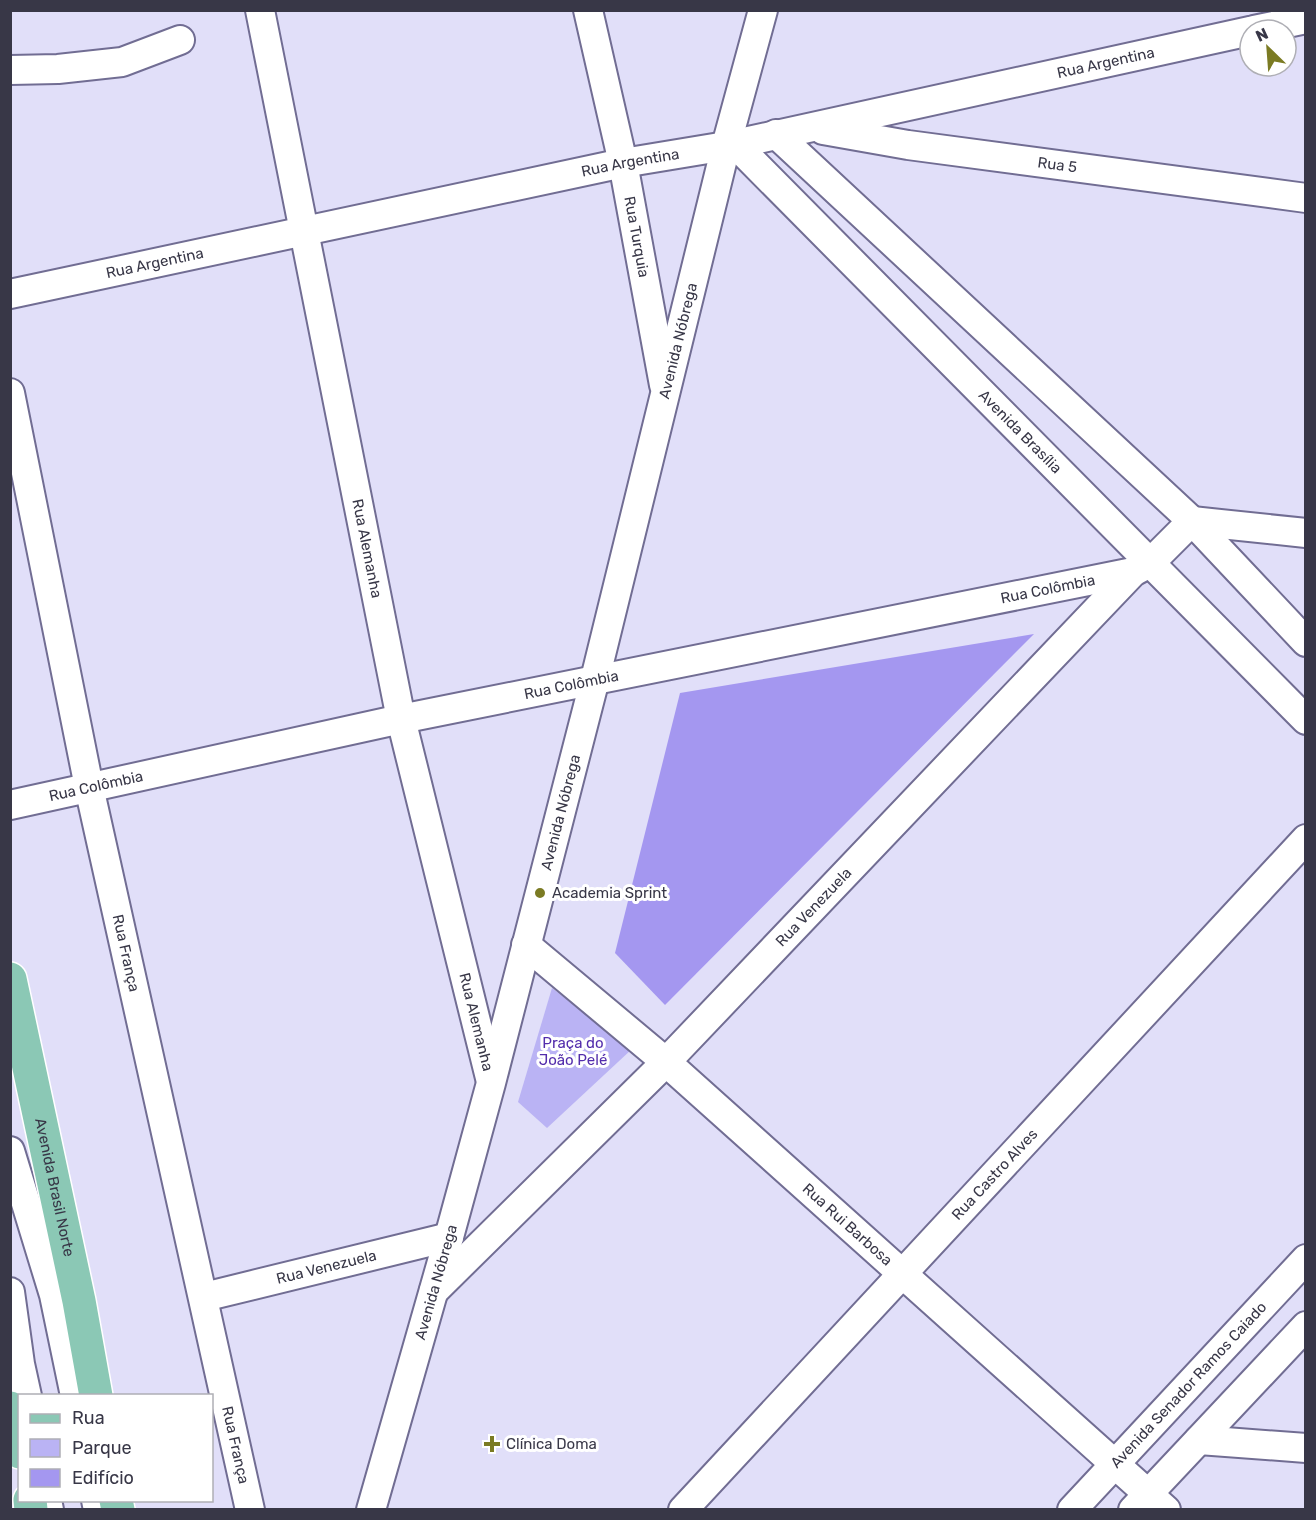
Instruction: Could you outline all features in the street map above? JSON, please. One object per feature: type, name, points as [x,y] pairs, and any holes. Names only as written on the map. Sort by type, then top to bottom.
[{"type":"main road","name":"Avenida Brasil Norte","points":[[10,980],[79,1301],[96,1394]]},
{"type":"main road","points":[[10,1408],[18,1443]]},
{"type":"street","name":"Rua Alemanha","points":[[260,10],[401,719],[491,1083]]},
{"type":"street","name":"Rua Turquia","points":[[588,10],[623,163],[666,396]]},
{"type":"street","name":"Avenida Nóbrega","points":[[371,1509],[491,1083],[731,145],[763,10]]},
{"type":"street","name":"Rua Argentina","points":[[10,294],[623,163],[731,145],[1238,34]]},
{"type":"street","points":[[10,70],[58,69],[122,62],[180,40]]},
{"type":"street","name":"Rua 5","points":[[809,128],[908,145],[1305,198]]},
{"type":"street","points":[[776,134],[1192,521],[1305,642]]},
{"type":"street","name":"Avenida Brasília","points":[[731,145],[1142,568],[1305,720]]},
{"type":"street","name":"Rua França","points":[[10,393],[89,787],[250,1509]]},
{"type":"street","points":[[1192,521],[1305,533]]},
{"type":"street","name":"Rua Venezuela","points":[[433,1292],[666,1062],[1142,568],[1192,521]]},
{"type":"street","name":"Rua Colômbia","points":[[10,805],[401,719],[1142,568]]},
{"type":"street","name":"Rua Castro Alves","points":[[683,1509],[1305,839]]},
{"type":"street","name":"Rua Rui Barbosa","points":[[526,945],[666,1062],[1115,1464],[1149,1504]]},
{"type":"street","points":[[10,1151],[54,1296],[75,1394]]},
{"type":"street","name":"Rua Venezuela","points":[[204,1297],[449,1237]]},
{"type":"street","name":"Avenida Senador Ramos Caiado","points":[[1072,1509],[1305,1259]]},
{"type":"street","points":[[10,1292],[20,1364],[27,1394]]},
{"type":"street","points":[[1149,1504],[1199,1440],[1305,1326]]},
{"type":"street","points":[[1199,1440],[1305,1448]]},
{"type":"green space","name":"Praça do João Pelé","points":[[552,988],[632,1049],[547,1128],[518,1102]]},
{"type":"building","points":[[1034,634],[665,1005],[615,953],[680,693]]},
{"type":"place","name":"Academia Sprint","points":[[540,893]]},
{"type":"place","name":"Clínica Doma","points":[[492,1444]]}]
